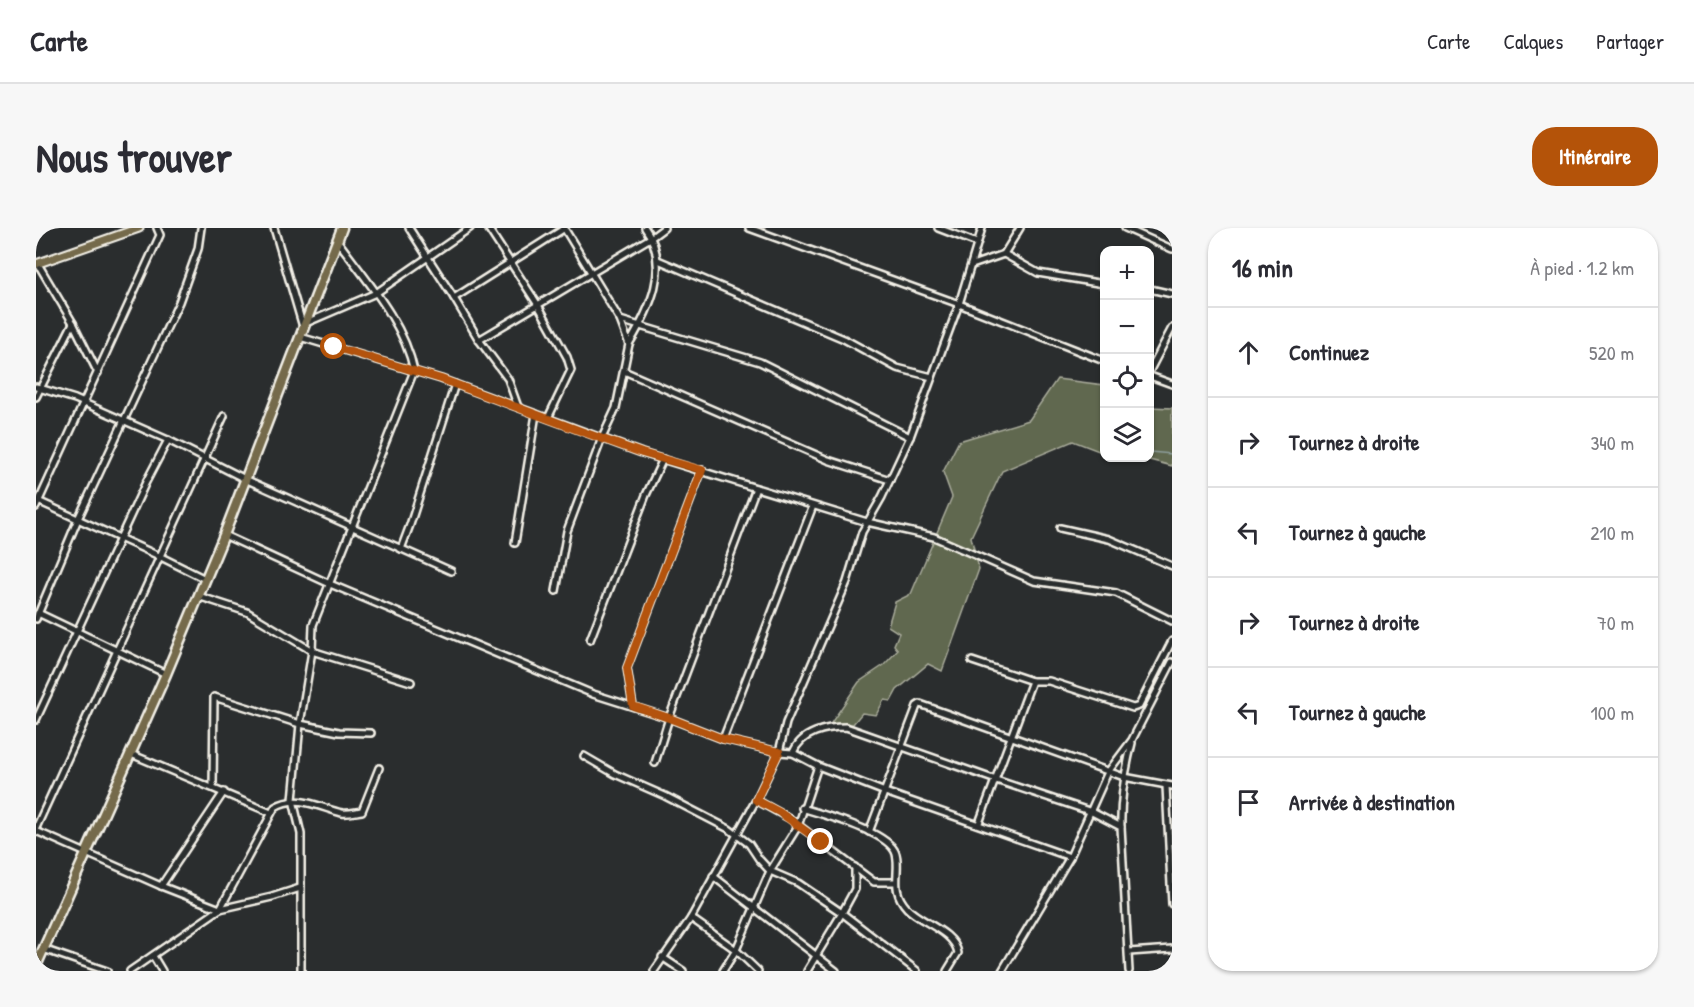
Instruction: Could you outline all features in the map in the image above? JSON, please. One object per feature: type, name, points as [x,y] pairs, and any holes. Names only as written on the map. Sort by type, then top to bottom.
[{"type":"highway","points":[[36,966],[132,754],[224,535],[342,228]]},
{"type":"main road","points":[[37,264],[139,228]]},
{"type":"street","points":[[157,228],[160,235],[37,503],[159,555],[205,579]]},
{"type":"street","points":[[166,674],[118,649],[37,614],[182,293],[198,249],[201,228]]},
{"type":"street","points":[[274,228],[304,326],[375,293],[470,228]]},
{"type":"street","points":[[409,228],[479,340],[508,380],[518,407]]},
{"type":"street","points":[[488,228],[538,305],[567,357],[571,370],[548,418]]},
{"type":"street","points":[[454,298],[565,228],[620,320],[629,344]]},
{"type":"street","points":[[556,591],[567,531],[602,438],[616,408],[629,344],[654,296],[658,260],[652,237],[645,228]]},
{"type":"street","points":[[479,340],[664,228]]},
{"type":"street","points":[[749,228],[959,304],[1100,359]]},
{"type":"street","points":[[938,228],[977,243]]},
{"type":"street","points":[[654,971],[691,918],[756,800],[779,752],[786,723],[847,582],[862,532],[910,436],[959,304],[982,228]]},
{"type":"street","points":[[972,265],[1004,254],[1020,228]]},
{"type":"street","points":[[1125,228],[1172,249]]},
{"type":"street","points":[[301,971],[301,834],[293,800],[300,724],[312,651],[312,625],[414,371],[410,353],[375,293],[337,240]]},
{"type":"street","points":[[1004,254],[1038,273],[1100,283]]},
{"type":"street","points":[[658,260],[844,339],[897,368],[932,377]]},
{"type":"street","points":[[37,264],[73,323],[98,373]]},
{"type":"street","points":[[1154,290],[1172,294]]},
{"type":"street","points":[[620,320],[760,362],[910,436]]},
{"type":"street","points":[[36,397],[38,387],[73,323]]},
{"type":"street","points":[[1154,361],[1172,328]]},
{"type":"street","points":[[300,338],[454,384],[663,459],[813,506],[841,512],[867,522],[933,537],[1035,581],[1116,593],[1172,621]]},
{"type":"street","points":[[624,371],[828,460],[890,480]]},
{"type":"street","points":[[1154,378],[1172,384]]},
{"type":"street","points":[[401,549],[454,384]]},
{"type":"street","points":[[38,387],[168,440],[245,479],[451,571]]},
{"type":"street","points":[[514,543],[536,414]]},
{"type":"street","points":[[220,909],[86,854],[36,830],[224,416]]},
{"type":"street","points":[[36,720],[76,630],[168,440]]},
{"type":"street","points":[[590,640],[646,495],[663,459]]},
{"type":"street","points":[[633,706],[627,668],[702,470]]},
{"type":"street","points":[[655,763],[669,718],[756,488]]},
{"type":"street","points":[[723,739],[813,506]]},
{"type":"street","points":[[1060,528],[1109,539],[1172,566]]},
{"type":"street","points":[[224,535],[330,584],[593,694],[669,718],[723,739],[779,752],[794,753],[818,766],[885,792],[1070,856]]},
{"type":"street","points":[[198,596],[247,612],[312,651],[411,682]]},
{"type":"street","points":[[972,661],[1032,681],[1049,681],[1133,708],[1139,706],[1172,641]]},
{"type":"street","points":[[1002,971],[1070,856],[1092,812],[1108,772],[1132,740],[1172,662]]},
{"type":"street","points":[[979,823],[1032,681]]},
{"type":"street","points":[[213,787],[214,697],[300,724],[339,732],[370,733]]},
{"type":"street","points":[[869,832],[901,746],[917,706],[920,704],[1108,772],[1169,786],[1172,904]]},
{"type":"street","points":[[794,753],[797,745],[806,736],[835,727],[846,727],[1092,812],[1121,827]]},
{"type":"street","points":[[1129,971],[1120,807],[1132,740]]},
{"type":"street","points":[[132,754],[271,813]]},
{"type":"street","points":[[584,756],[615,774],[665,796],[729,829],[749,844],[770,871],[798,883],[842,913],[916,971]]},
{"type":"street","points":[[723,971],[736,950],[770,871],[798,826],[802,808],[818,766]]},
{"type":"street","points":[[220,909],[271,813],[281,803],[293,800],[318,804],[344,814],[362,811],[379,768]]},
{"type":"street","points":[[161,886],[224,792]]},
{"type":"street","points":[[756,800],[779,812],[874,882],[896,882]]},
{"type":"street","points":[[802,808],[878,835],[890,843],[896,855],[896,882],[907,908],[952,940],[957,948],[958,953],[948,971]]},
{"type":"street","points":[[807,971],[855,889],[855,867]]},
{"type":"street","points":[[713,876],[836,971]]},
{"type":"street","points":[[130,971],[220,909],[300,888]]},
{"type":"street","points":[[691,918],[736,950],[758,971]]},
{"type":"street","points":[[1129,952],[1172,949]]},
{"type":"street","points":[[43,950],[107,971]]},
{"type":"street","points":[[153,956],[162,971]]},
{"type":"street","points":[[662,957],[683,971]]},
{"type":"green space","points":[[1057,379],[1100,384],[1100,451],[1073,441],[1002,471],[971,537],[979,569],[942,671],[928,664],[897,690],[891,701],[884,700],[876,715],[862,713],[853,724],[829,726],[859,682],[884,665],[898,650],[894,645],[899,633],[888,626],[895,602],[911,594],[952,497],[943,472],[959,441],[1029,420]]},
{"type":"green space","points":[[1154,407],[1172,408],[1172,466],[1154,461]]},
{"type":"waterway","points":[[1154,452],[1172,454]]},
{"type":"route","points":[[334,347],[441,379],[642,453],[702,470],[627,668],[633,706],[723,739],[779,752],[756,800],[789,818],[821,842]]}]
